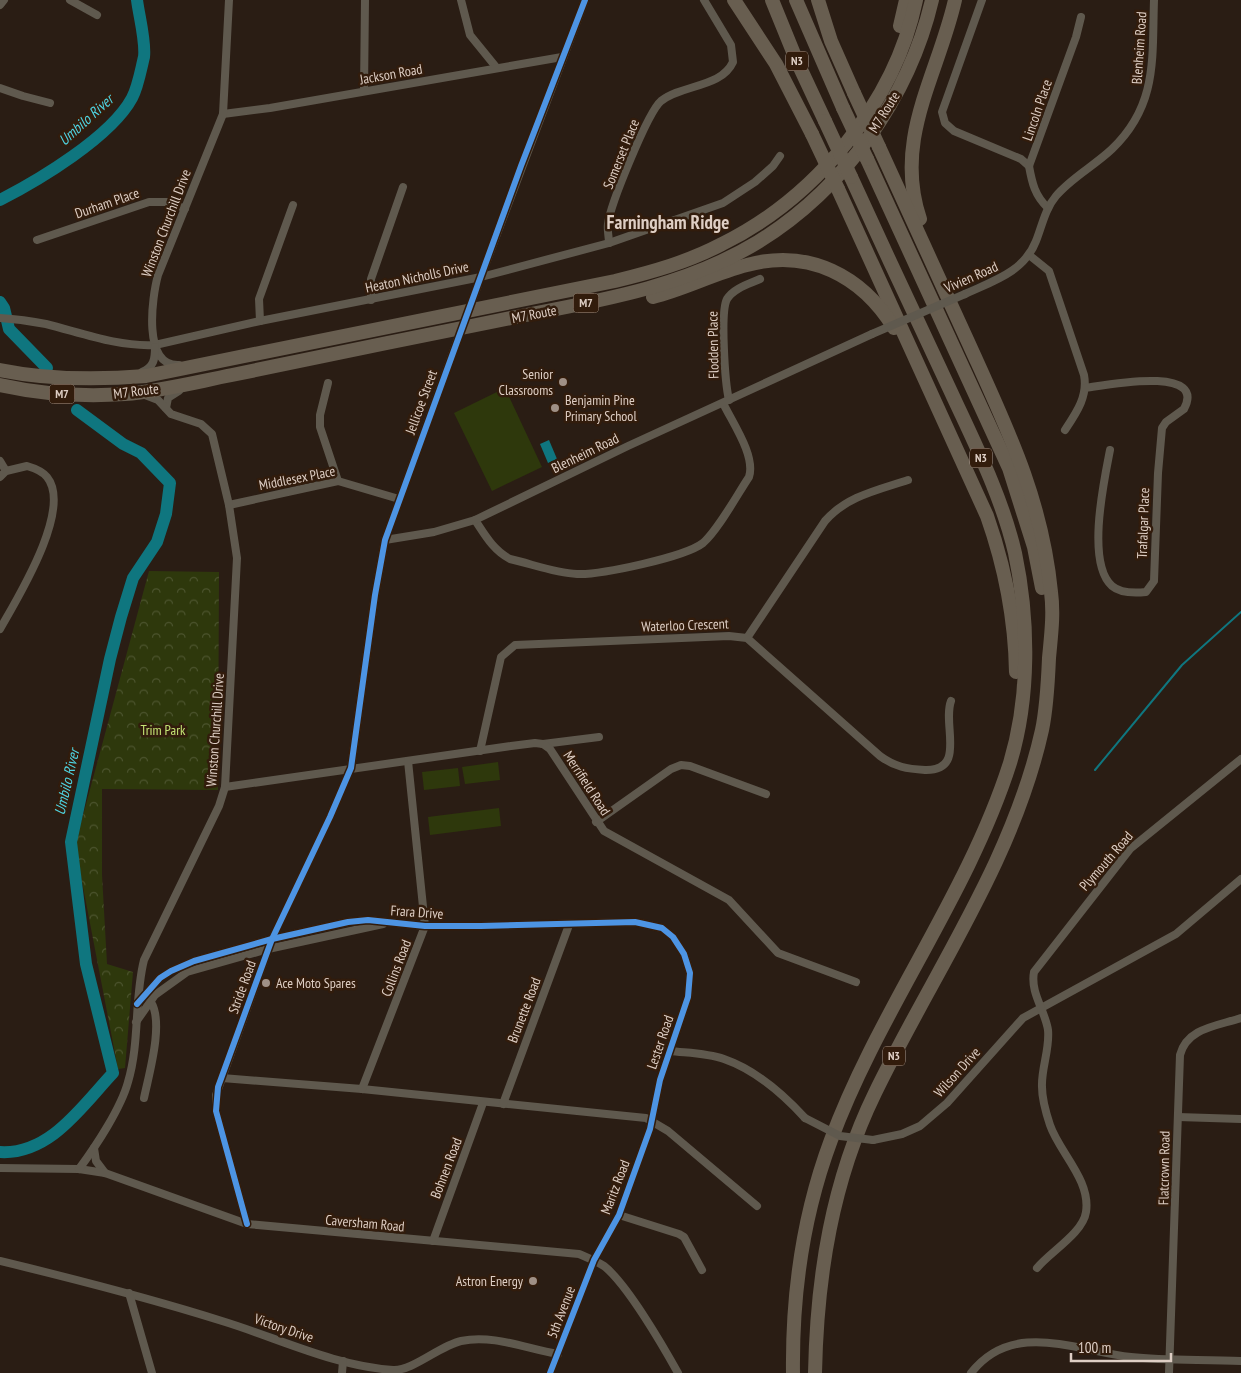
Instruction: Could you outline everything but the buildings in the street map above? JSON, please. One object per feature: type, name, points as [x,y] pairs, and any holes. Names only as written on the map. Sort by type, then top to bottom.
[{"type":"highway","points":[[734,0],[776,64],[812,134],[943,416],[987,516],[1000,556],[1011,607],[1016,656],[1016,699],[1011,760]]},
{"type":"highway","name":"N3","points":[[772,0],[825,121],[982,459],[1002,510],[1014,553],[1022,599],[1025,650],[1022,705],[1011,760],[975,851],[890,1014],[832,1137],[818,1176],[801,1250],[794,1309],[792,1373]]},
{"type":"highway","name":"N3","points":[[796,0],[843,108],[990,425],[1018,492],[1034,547],[1041,582],[1049,661],[1043,726],[1021,800],[997,860],[938,976],[874,1094],[848,1162],[830,1224],[821,1270],[816,1314],[815,1373]]},
{"type":"highway","points":[[818,0],[831,41],[1014,443],[1034,499],[1047,560],[1052,597],[1053,610],[1049,661]]},
{"type":"highway","points":[[886,82],[886,66],[902,20],[906,0]]},
{"type":"highway","name":"M7 Route","points":[[0,370],[20,374],[90,380],[128,377],[615,281],[691,258],[724,244],[797,194],[847,142],[886,82],[908,28],[916,0]]},
{"type":"highway","name":"M7 Route","points":[[0,385],[67,395],[131,393],[594,302],[662,285],[718,264],[759,241],[783,224],[825,189],[858,152],[880,122],[907,72],[923,33],[932,0]]},
{"type":"highway","points":[[944,290],[938,265],[916,209],[911,162],[917,117],[954,0]]},
{"type":"highway","points":[[476,325],[534,320],[655,297],[761,262],[801,261],[834,271],[850,279],[876,302],[902,341],[943,416]]},
{"type":"street","points":[[0,5],[4,0]]},
{"type":"street","points":[[70,0],[97,15]]},
{"type":"street","name":"Winston Churchill Drive","points":[[155,345],[152,323],[153,293],[158,275],[223,114],[229,0]]},
{"type":"street","points":[[364,91],[365,0]]},
{"type":"street","points":[[461,0],[470,35],[496,67]]},
{"type":"street","name":"Jellicoe Street","points":[[351,768],[385,540],[562,57],[585,0]]},
{"type":"street","name":"Somerset Place","points":[[609,243],[609,219],[641,134],[653,110],[660,102],[677,92],[725,75],[733,62],[731,46],[704,0]]},
{"type":"street","points":[[982,0],[942,112],[943,118],[954,131],[1021,159],[1029,166],[1034,190],[1048,208]]},
{"type":"street","name":"Blenheim Road","points":[[1048,208],[1061,191],[1113,148],[1142,107],[1150,82],[1154,0]]},
{"type":"street","name":"Lincoln Place","points":[[1029,166],[1076,37],[1081,17]]},
{"type":"street","name":"Jackson Road","points":[[223,114],[562,57]]},
{"type":"street","points":[[0,88],[50,103]]},
{"type":"street","name":"Heaton Nicholls Drive","points":[[1,318],[44,324],[110,341],[142,346],[155,345],[260,321],[481,277],[609,243],[723,203],[755,182],[773,166],[780,156]]},
{"type":"street","points":[[371,300],[371,279],[403,187]]},
{"type":"street","name":"Durham Place","points":[[37,240],[149,202],[170,202],[185,209]]},
{"type":"street","points":[[260,321],[259,299],[292,205]]},
{"type":"street","name":"Vivien Road","points":[[872,334],[965,294],[1012,271],[1029,255],[1048,208]]},
{"type":"street","points":[[1029,255],[1049,271],[1081,364],[1085,388],[1077,412],[1065,430]]},
{"type":"street","name":"Flodden Place","points":[[475,520],[493,547],[501,554],[510,559],[568,573],[593,573],[650,562],[697,546],[709,536],[749,477],[751,471],[750,457],[726,401],[724,307],[731,294],[760,279]]},
{"type":"street","name":"Blenheim Road","points":[[385,540],[434,532],[475,520],[872,334]]},
{"type":"street","points":[[155,345],[161,358],[167,364],[201,364]]},
{"type":"street","points":[[128,377],[151,366],[155,359],[155,345]]},
{"type":"street","points":[[166,408],[170,395],[204,380]]},
{"type":"street","name":"Trafalgar Place","points":[[1085,388],[1157,380],[1178,386],[1186,394],[1184,409],[1166,422],[1162,428],[1158,473],[1154,581],[1146,592],[1119,590],[1112,586],[1103,570],[1098,537],[1110,450]]},
{"type":"street","points":[[328,383],[320,415],[320,427],[338,481]]},
{"type":"street","name":"Winston Churchill Drive","points":[[79,1169],[94,1148],[128,1083],[140,978],[144,960],[219,806],[225,787],[237,558],[229,505],[212,434],[201,424],[171,414],[153,398],[131,393]]},
{"type":"street","points":[[0,461],[3,474],[27,466],[39,470],[47,476],[55,498],[54,511],[39,554],[26,583],[0,629]]},
{"type":"street","points":[[747,638],[834,510],[859,497],[908,480]]},
{"type":"street","name":"Middlesex Place","points":[[229,505],[338,481],[399,498]]},
{"type":"street","name":"Waterloo Crescent","points":[[480,751],[501,657],[515,645],[729,636],[747,638],[820,705],[893,765],[908,769],[929,770],[942,766],[948,761],[951,754],[948,710],[952,701]]},
{"type":"street","points":[[225,787],[351,768],[599,737]]},
{"type":"street","name":"Merrifield Road","points":[[542,744],[550,749],[596,822],[613,838],[729,900],[778,953],[856,982]]},
{"type":"street","name":"Plymouth Road","points":[[1036,1268],[1080,1227],[1086,1212],[1083,1188],[1076,1172],[1054,1136],[1043,1100],[1042,1086],[1048,1036],[1046,1021],[1040,1008],[1033,978],[1037,966],[1121,859],[1138,842],[1173,816],[1241,758]]},
{"type":"street","name":"Collins Road","points":[[362,1089],[425,926],[408,761]]},
{"type":"street","points":[[596,822],[671,769],[681,765],[690,766],[766,794]]},
{"type":"street","name":"Stride Road","points":[[247,1224],[216,1111],[216,1095],[272,939],[351,768]]},
{"type":"street","name":"Wilson Drive","points":[[670,1051],[724,1058],[741,1067],[782,1095],[805,1118],[840,1136],[873,1140],[902,1134],[933,1117],[1014,1026],[1040,1008],[1176,934],[1241,879]]},
{"type":"street","name":"Frara Drive","points":[[137,1004],[154,984],[171,971],[194,961],[272,939],[348,922],[368,920],[425,926],[569,925],[635,922],[662,928],[673,937],[684,954],[690,973]]},
{"type":"street","name":"Frara Drive","points":[[136,1022],[151,1002],[170,983],[187,972],[268,949],[364,930],[388,922]]},
{"type":"street","name":"Brunette Road","points":[[503,1104],[569,925]]},
{"type":"street","name":"Lester Road","points":[[652,1120],[658,1087],[688,997],[690,973]]},
{"type":"street","points":[[140,978],[148,984],[154,984]]},
{"type":"street","points":[[144,1098],[156,1029],[156,1012],[151,1002]]},
{"type":"street","name":"Flatcrown Road","points":[[1169,1373],[1178,1117],[1183,1045],[1190,1036],[1198,1031],[1241,1018]]},
{"type":"street","points":[[222,1078],[362,1089],[652,1120],[668,1130],[757,1206]]},
{"type":"street","name":"Bohnen Road","points":[[433,1241],[483,1103]]},
{"type":"street","points":[[1178,1117],[1241,1119]]},
{"type":"street","name":"Maritz Road","points":[[594,1260],[619,1215],[652,1120]]},
{"type":"street","points":[[94,1148],[96,1161],[105,1173]]},
{"type":"street","name":"Caversham Road","points":[[0,1168],[79,1169],[105,1173],[247,1224],[554,1250],[579,1254],[594,1260],[604,1267],[620,1284],[678,1373]]},
{"type":"street","points":[[619,1215],[684,1237],[702,1270]]},
{"type":"street","name":"5th Avenue","points":[[550,1373],[594,1260]]},
{"type":"street","name":"Victory Drive","points":[[0,1261],[129,1293],[224,1321],[343,1361],[394,1370],[415,1364],[441,1348],[474,1339],[492,1340],[558,1354]]},
{"type":"street","points":[[129,1293],[152,1373]]},
{"type":"street","points":[[971,1373],[985,1358],[997,1351],[1034,1340],[1130,1357],[1241,1360]]},
{"type":"street","points":[[342,1373],[343,1361]]},
{"type":"green space","points":[[505,388],[542,467],[492,491],[454,413]]},
{"type":"green space","name":"Trim Park","points":[[149,571],[219,572],[218,790],[102,789],[102,875],[107,964],[133,972],[125,1068],[118,1069],[75,845]]},
{"type":"green space","points":[[498,762],[500,780],[465,784],[462,767]]},
{"type":"green space","points":[[458,768],[460,786],[424,790],[422,772]]},
{"type":"green space","points":[[499,808],[501,826],[430,835],[428,817]]},
{"type":"water","points":[[549,440],[557,459],[548,463],[540,444]]},
{"type":"waterway","name":"Umbilo River","points":[[0,200],[73,156],[108,128],[122,113],[134,94],[144,57],[137,0]]},
{"type":"waterway","name":"Umbilo River","points":[[0,302],[4,308],[9,329],[47,368]]},
{"type":"waterway","name":"Umbilo River","points":[[0,1152],[18,1151],[34,1146],[50,1137],[77,1113],[113,1073],[86,964],[71,842],[110,659],[121,617],[133,578],[157,542],[166,514],[170,483],[141,453],[123,444],[77,410]]},
{"type":"waterway","points":[[1095,770],[1182,665],[1241,612]]},
{"type":"cycle path","points":[[247,1224],[216,1111],[218,1087],[272,939],[351,768],[375,595],[385,540],[521,166],[585,0]]},
{"type":"cycle path","points":[[137,1004],[160,978],[194,961],[272,939],[348,922],[368,920],[425,926],[635,922],[662,928],[673,937],[684,954],[690,973],[688,997],[660,1080],[650,1129],[619,1215],[594,1260],[550,1373]]},
{"type":"place","name":"Senior Classrooms","points":[[563,382]]},
{"type":"place","name":"Benjamin Pine Primary School","points":[[555,408]]},
{"type":"place","name":"Ace Moto Spares","points":[[266,983]]},
{"type":"place","name":"Astron Energy","points":[[533,1281]]},
{"type":"district","name":"Farningham Ridge","points":[[668,222]]}]
